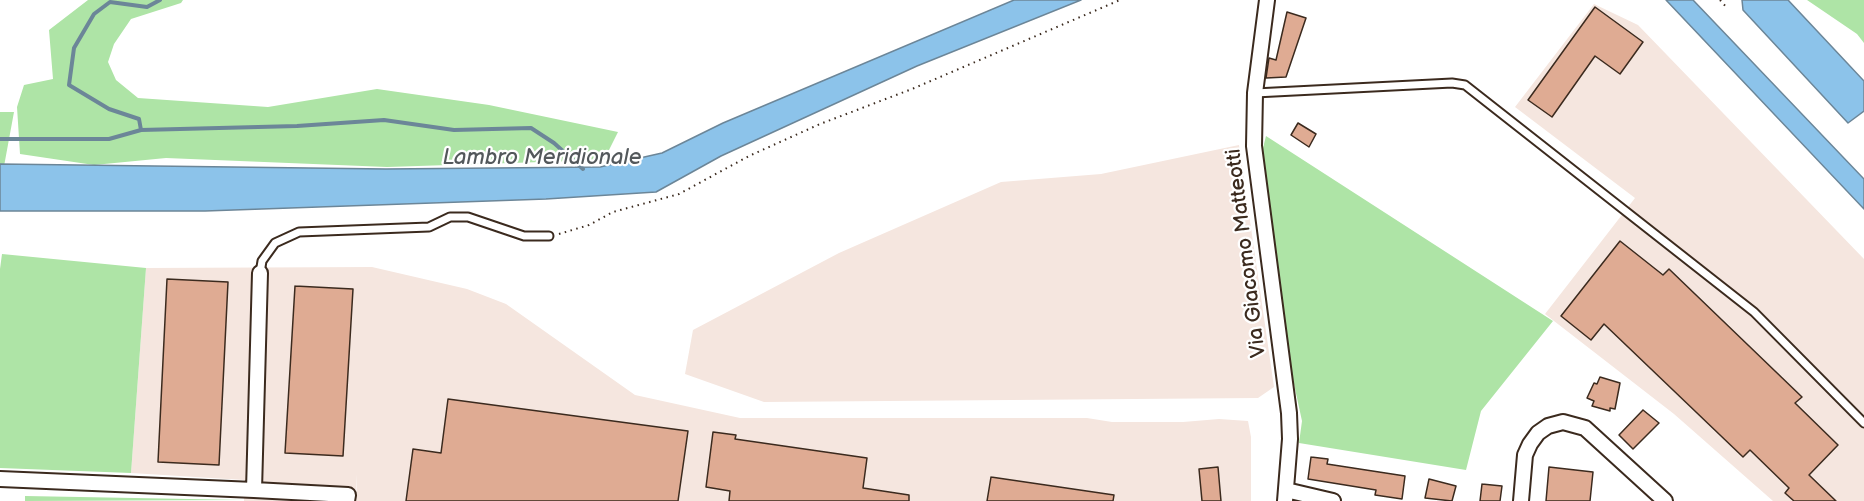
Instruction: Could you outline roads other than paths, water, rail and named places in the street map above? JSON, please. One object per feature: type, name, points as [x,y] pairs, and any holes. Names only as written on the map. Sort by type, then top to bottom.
[{"type":"street","name":"Via Giacomo Matteotti","points":[[1267,0],[1255,93],[1254,146],[1288,413],[1290,439],[1286,495]]},
{"type":"street","points":[[254,490],[260,273]]},
{"type":"street","points":[[1521,501],[1526,455],[1530,444],[1538,433],[1548,426],[1563,422],[1585,428],[1665,501]]},
{"type":"street","points":[[0,479],[348,495],[347,501]]},
{"type":"street","points":[[1286,495],[1333,501]]},
{"type":"lane","points":[[1255,93],[1452,83],[1465,85],[1754,312],[1864,423]]},
{"type":"lane","points":[[260,273],[262,261],[275,243],[299,232],[429,227],[450,218],[468,217],[524,236],[549,236]]},
{"type":"water","points":[[1014,0],[1081,0],[917,66],[721,156],[656,192],[546,199],[205,211],[0,211],[0,164],[386,169],[600,167],[662,153],[723,123]]},
{"type":"water","points":[[1666,0],[1693,0],[1864,179],[1864,209]]},
{"type":"water","points":[[1742,0],[1788,0],[1864,81],[1864,111],[1848,123],[1743,10]]},
{"type":"waterway","points":[[141,130],[139,119],[109,109],[69,85],[74,48],[94,14],[110,2],[147,7],[160,0]]},
{"type":"waterway","name":"Lambro Meridionale","points":[[0,139],[109,139],[141,130],[297,126],[384,120],[454,130],[531,128],[554,143],[583,169]]}]
